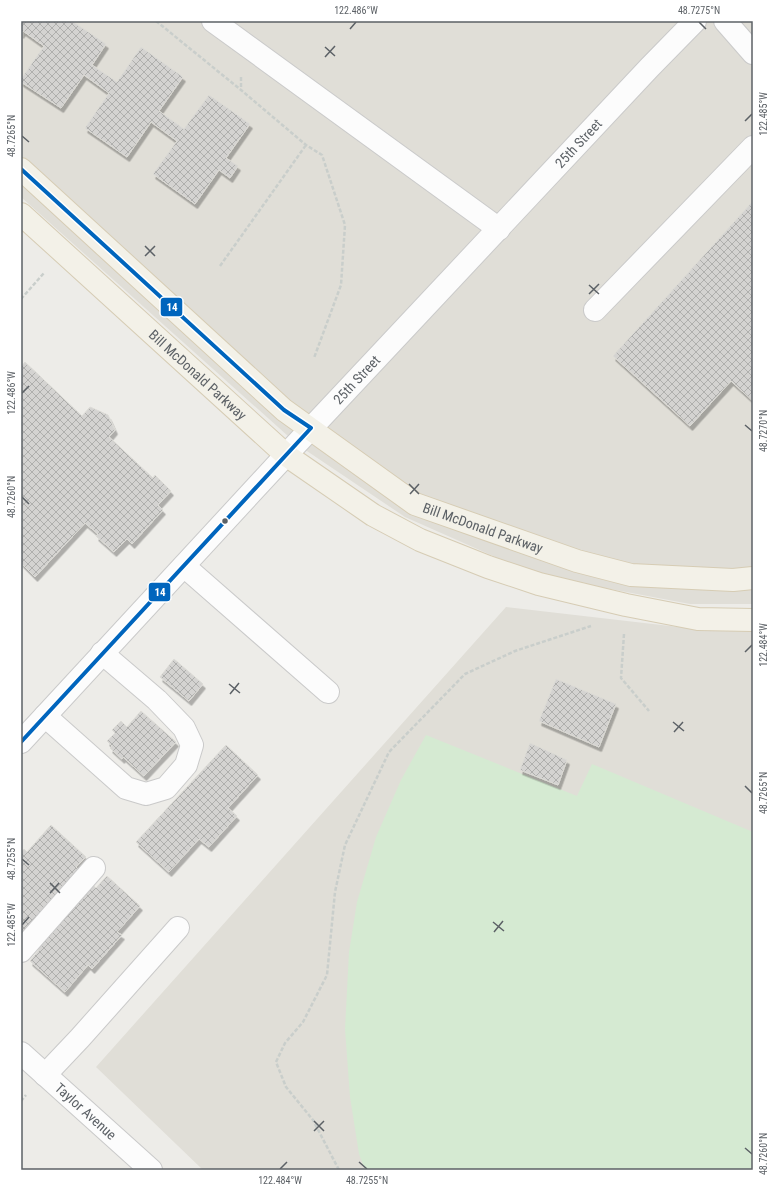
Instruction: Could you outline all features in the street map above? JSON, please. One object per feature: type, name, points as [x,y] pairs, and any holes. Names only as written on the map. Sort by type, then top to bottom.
[{"type":"main road","name":"Bill McDonald Parkway","points":[[21,169],[284,410],[415,504],[569,558],[631,575],[732,580],[753,578]]},
{"type":"main road","name":"Bill McDonald Parkway","points":[[21,214],[286,455],[373,515],[420,540],[488,567],[539,584],[626,605],[698,619],[753,620]]},
{"type":"street","points":[[213,21],[499,229]]},
{"type":"street","name":"25th Street","points":[[21,742],[311,428],[649,68],[695,21]]},
{"type":"street","points":[[724,21],[753,53]]},
{"type":"street","points":[[595,310],[753,147]]},
{"type":"street","points":[[184,566],[328,692]]},
{"type":"street","points":[[45,716],[126,788],[146,794],[166,788],[186,765],[192,745],[184,728],[157,700],[102,653]]},
{"type":"street","points":[[21,951],[94,868]]},
{"type":"street","points":[[45,1075],[178,928]]},
{"type":"street","name":"Taylor Avenue","points":[[21,1053],[151,1170]]},
{"type":"path","points":[[156,21],[306,145],[322,156],[345,224],[341,285],[314,358]]},
{"type":"path","points":[[220,266],[306,145]]},
{"type":"path","points":[[21,299],[63,252]]},
{"type":"path","points":[[626,605],[621,678],[649,711]]},
{"type":"path","points":[[339,1170],[313,1120],[286,1087],[276,1062],[285,1043],[303,1022],[327,975],[335,892],[344,845],[389,752],[464,674],[515,651],[595,624],[626,605]]},
{"type":"shaded area","points":[[21,21],[753,21],[753,604],[690,604],[536,575],[405,517],[298,445],[21,197]]},
{"type":"shaded area","points":[[506,607],[696,629],[753,629],[753,1170],[203,1170],[96,1067]]},
{"type":"green space","points":[[426,735],[577,796],[592,764],[753,832],[753,1170],[365,1170],[359,1154],[350,1097],[345,1029],[349,952],[357,902],[376,837],[401,780]]},
{"type":"building","points":[[21,21],[72,21],[106,44],[92,65],[117,82],[141,47],[183,77],[159,111],[184,129],[209,95],[250,124],[226,158],[238,166],[230,178],[219,170],[195,204],[153,174],[177,141],[151,122],[127,157],[85,128],[109,93],[84,75],[61,108],[21,82],[21,79],[44,46],[23,31],[21,34]]},
{"type":"building","points":[[753,201],[753,401],[731,381],[690,426],[613,356]]},
{"type":"building","points":[[25,362],[82,416],[90,407],[108,415],[115,430],[109,437],[153,478],[155,475],[171,491],[158,505],[163,510],[132,544],[127,539],[114,552],[96,536],[98,534],[85,523],[35,577],[21,563],[21,367]]},
{"type":"building","points":[[174,659],[203,684],[189,701],[160,677]]},
{"type":"building","points":[[556,679],[616,704],[599,747],[539,721]]},
{"type":"building","points":[[141,711],[176,742],[144,776],[123,757],[122,759],[110,748],[112,746],[107,741],[115,733],[112,730],[121,721],[127,727]]},
{"type":"building","points":[[530,743],[567,760],[558,785],[520,770]]},
{"type":"building","points":[[226,745],[258,775],[228,808],[237,816],[209,847],[199,839],[169,872],[136,842]]},
{"type":"building","points":[[51,825],[86,857],[76,867],[80,871],[24,934],[21,931],[21,852],[24,849],[27,852]]},
{"type":"building","points":[[107,876],[140,906],[117,932],[122,935],[92,969],[88,965],[65,992],[30,961],[39,950],[36,947],[91,884],[96,888]]},
{"type":"transit line","name":"14","points":[[21,169],[284,410],[311,428],[21,742]]}]
